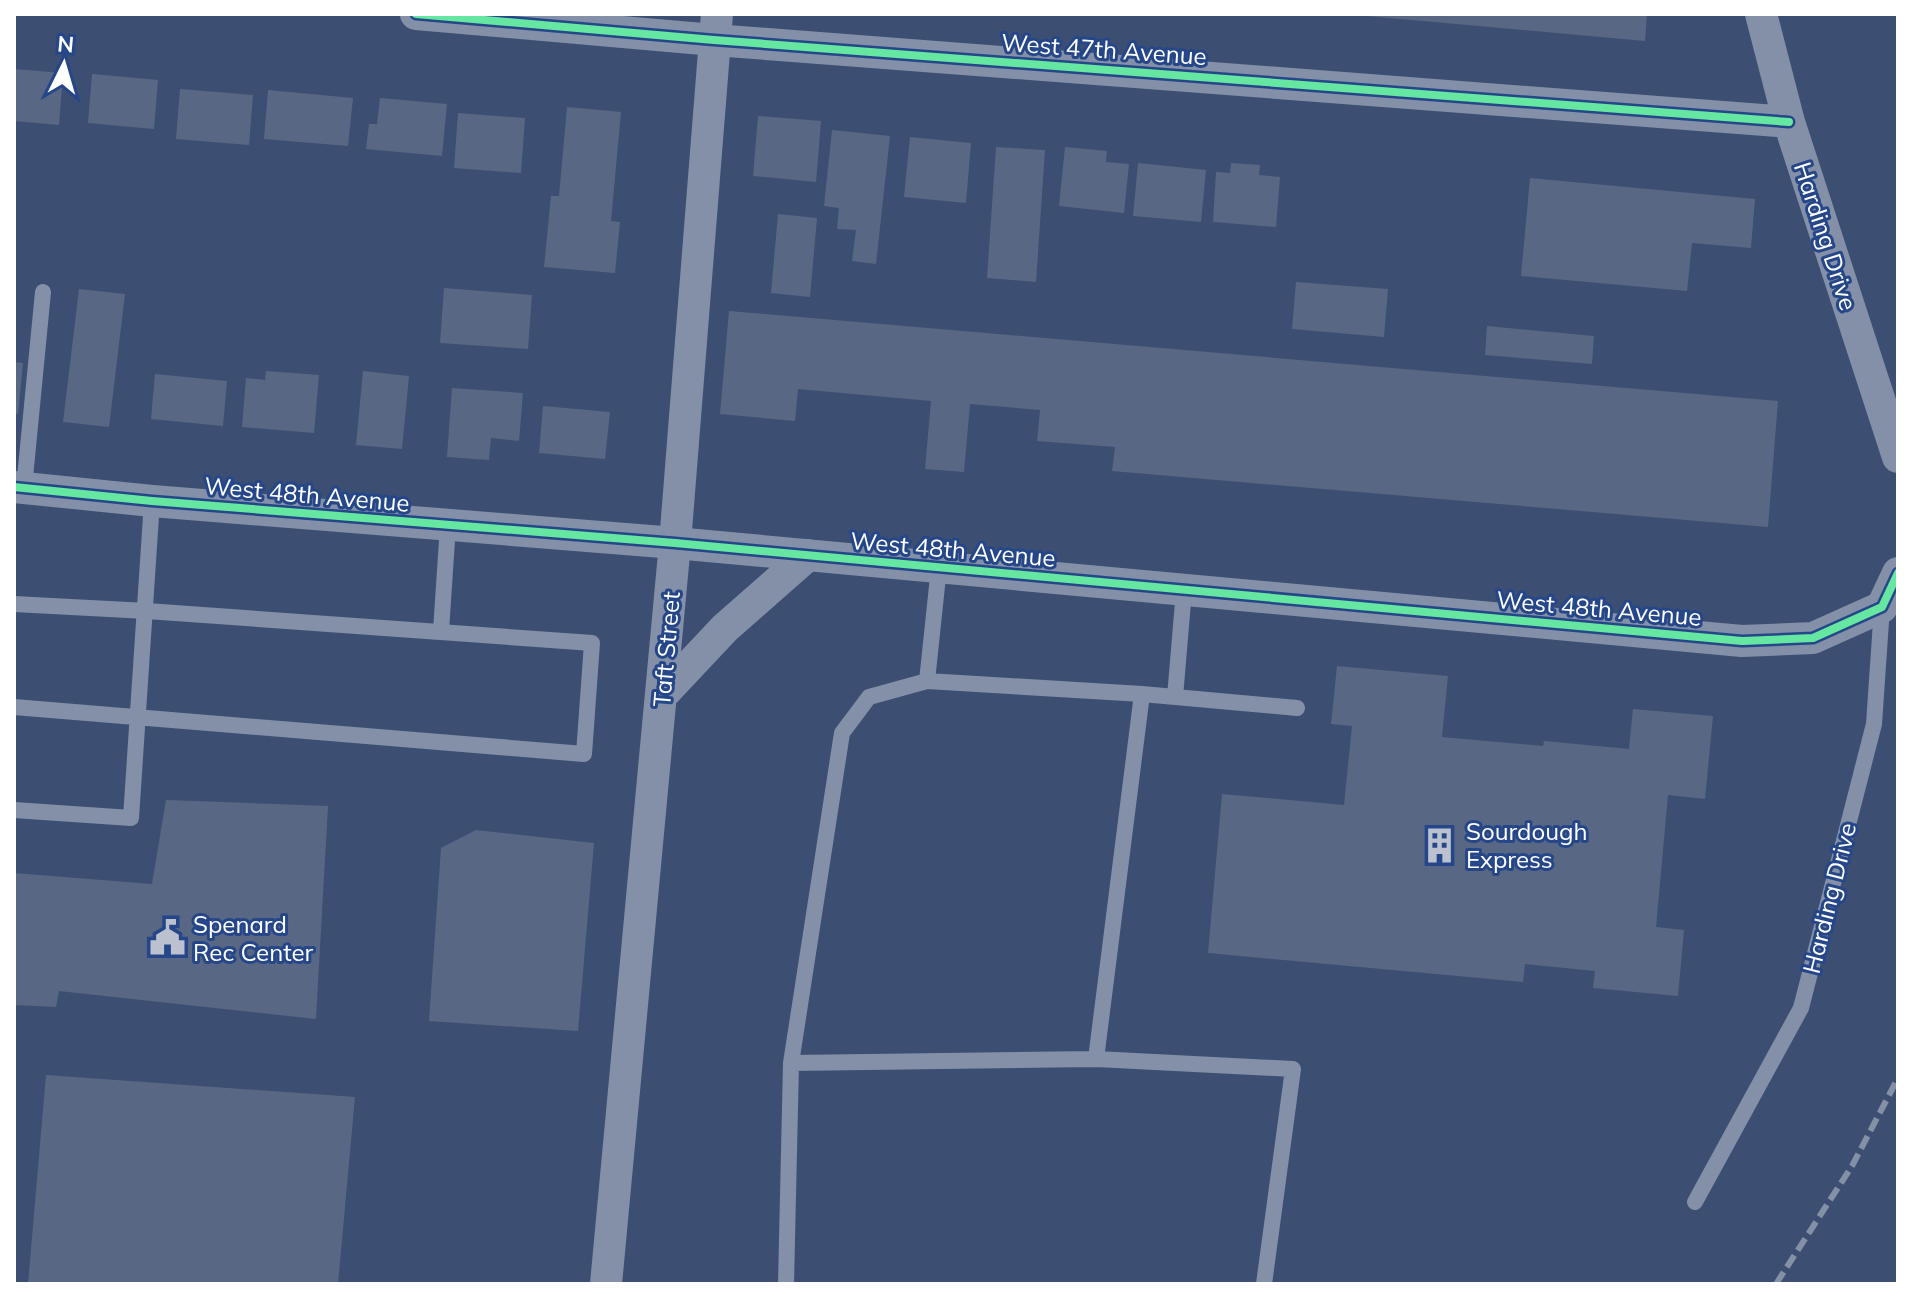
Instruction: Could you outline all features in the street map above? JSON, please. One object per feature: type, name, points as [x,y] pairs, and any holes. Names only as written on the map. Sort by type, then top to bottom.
[{"type":"street","name":"West 47th Avenue","points":[[416,14],[716,27],[1789,122]]},
{"type":"street","name":"Harding Drive","points":[[1761,14],[1789,122],[1898,457]]},
{"type":"street","name":"Taft Street","points":[[606,1284],[675,543],[716,27]]},
{"type":"street","name":"West 48th Avenue","points":[[19,488],[675,543],[1742,641],[1813,638],[1882,607]]},
{"type":"street","points":[[661,696],[725,628],[808,555]]},
{"type":"street","name":"Harding Drive","points":[[1882,607],[1898,573]]},
{"type":"lane","points":[[19,488],[43,292]]},
{"type":"lane","points":[[14,810],[131,818],[152,501]]},
{"type":"lane","points":[[441,631],[448,525]]},
{"type":"lane","points":[[927,681],[939,567]]},
{"type":"lane","points":[[1175,697],[1184,590]]},
{"type":"lane","points":[[14,604],[592,643],[584,754],[14,707]]},
{"type":"lane","name":"Harding Drive","points":[[1695,1202],[1801,1008],[1874,724],[1882,607]]},
{"type":"lane","points":[[786,1284],[791,1063],[842,733],[869,697],[927,681],[1142,694],[1297,708]]},
{"type":"lane","points":[[1096,1059],[1142,694]]},
{"type":"lane","points":[[791,1063],[1096,1059],[1293,1069],[1264,1284]]},
{"type":"building","points":[[1367,14],[1647,14],[1645,41]]},
{"type":"building","points":[[14,69],[63,73],[59,125],[14,121]]},
{"type":"building","points":[[92,74],[158,80],[154,129],[88,123]]},
{"type":"building","points":[[180,89],[253,95],[249,145],[176,139]]},
{"type":"building","points":[[268,90],[353,98],[348,146],[264,139]]},
{"type":"building","points":[[380,98],[447,104],[442,156],[366,149],[369,124],[377,124]]},
{"type":"building","points":[[567,107],[621,112],[611,221],[620,222],[615,273],[544,267],[551,196],[559,196]]},
{"type":"building","points":[[458,113],[525,118],[521,173],[454,168]]},
{"type":"building","points":[[758,116],[821,121],[816,182],[753,176]]},
{"type":"building","points":[[832,130],[890,136],[876,264],[852,261],[856,230],[837,229],[839,208],[824,206]]},
{"type":"building","points":[[910,137],[971,143],[966,203],[904,197]]},
{"type":"building","points":[[996,147],[1045,150],[1036,282],[987,278]]},
{"type":"building","points":[[1065,147],[1107,151],[1106,162],[1129,164],[1124,213],[1059,206]]},
{"type":"building","points":[[1138,163],[1206,170],[1201,222],[1133,216]]},
{"type":"building","points":[[1231,163],[1260,165],[1259,175],[1280,177],[1276,227],[1213,222],[1216,172],[1230,173]]},
{"type":"building","points":[[1530,178],[1755,199],[1751,248],[1692,243],[1687,291],[1521,276]]},
{"type":"building","points":[[778,214],[817,218],[810,297],[771,293]]},
{"type":"building","points":[[1296,282],[1388,289],[1384,337],[1292,329]]},
{"type":"building","points":[[444,288],[532,295],[528,349],[440,343]]},
{"type":"building","points":[[79,289],[125,294],[109,427],[63,422]]},
{"type":"building","points":[[729,311],[1778,401],[1768,527],[1112,471],[1115,447],[1037,441],[1040,410],[970,404],[964,472],[925,469],[931,401],[798,389],[795,421],[720,414]]},
{"type":"building","points":[[1487,326],[1594,336],[1592,364],[1485,355]]},
{"type":"building","points":[[14,362],[23,363],[18,414],[14,413]]},
{"type":"building","points":[[266,371],[319,375],[314,433],[242,427],[246,378],[265,380]]},
{"type":"building","points":[[363,371],[409,376],[402,449],[356,445]]},
{"type":"building","points":[[155,374],[227,381],[223,426],[151,419]]},
{"type":"building","points":[[452,388],[523,393],[519,441],[491,438],[489,460],[447,457]]},
{"type":"building","points":[[543,406],[610,412],[605,459],[539,453]]},
{"type":"building","name":"Sourdough Express","points":[[1337,666],[1448,676],[1442,737],[1543,746],[1544,741],[1629,749],[1633,709],[1713,716],[1705,799],[1668,795],[1656,927],[1684,930],[1678,996],[1593,988],[1595,971],[1525,964],[1523,982],[1208,953],[1222,794],[1344,805],[1352,726],[1331,724]]},
{"type":"building","name":"Spenard Rec Center","points":[[166,800],[328,806],[316,1019],[59,991],[56,1007],[14,1005],[14,873],[152,884]]},
{"type":"building","points":[[476,830],[594,843],[578,1031],[429,1021],[441,848]]},
{"type":"building","points":[[46,1075],[355,1097],[338,1284],[28,1284]]},
{"type":"railway","points":[[1776,1284],[1852,1166],[1898,1078]]},
{"type":"cycle path","points":[[416,14],[714,40],[1789,122]]},
{"type":"cycle path","points":[[14,487],[675,543],[1742,641],[1813,638],[1882,607],[1898,573]]},
{"type":"place","name":"Sourdough Express","points":[[1440,845]]},
{"type":"place","name":"Spenard Rec Center","points":[[167,938]]}]
